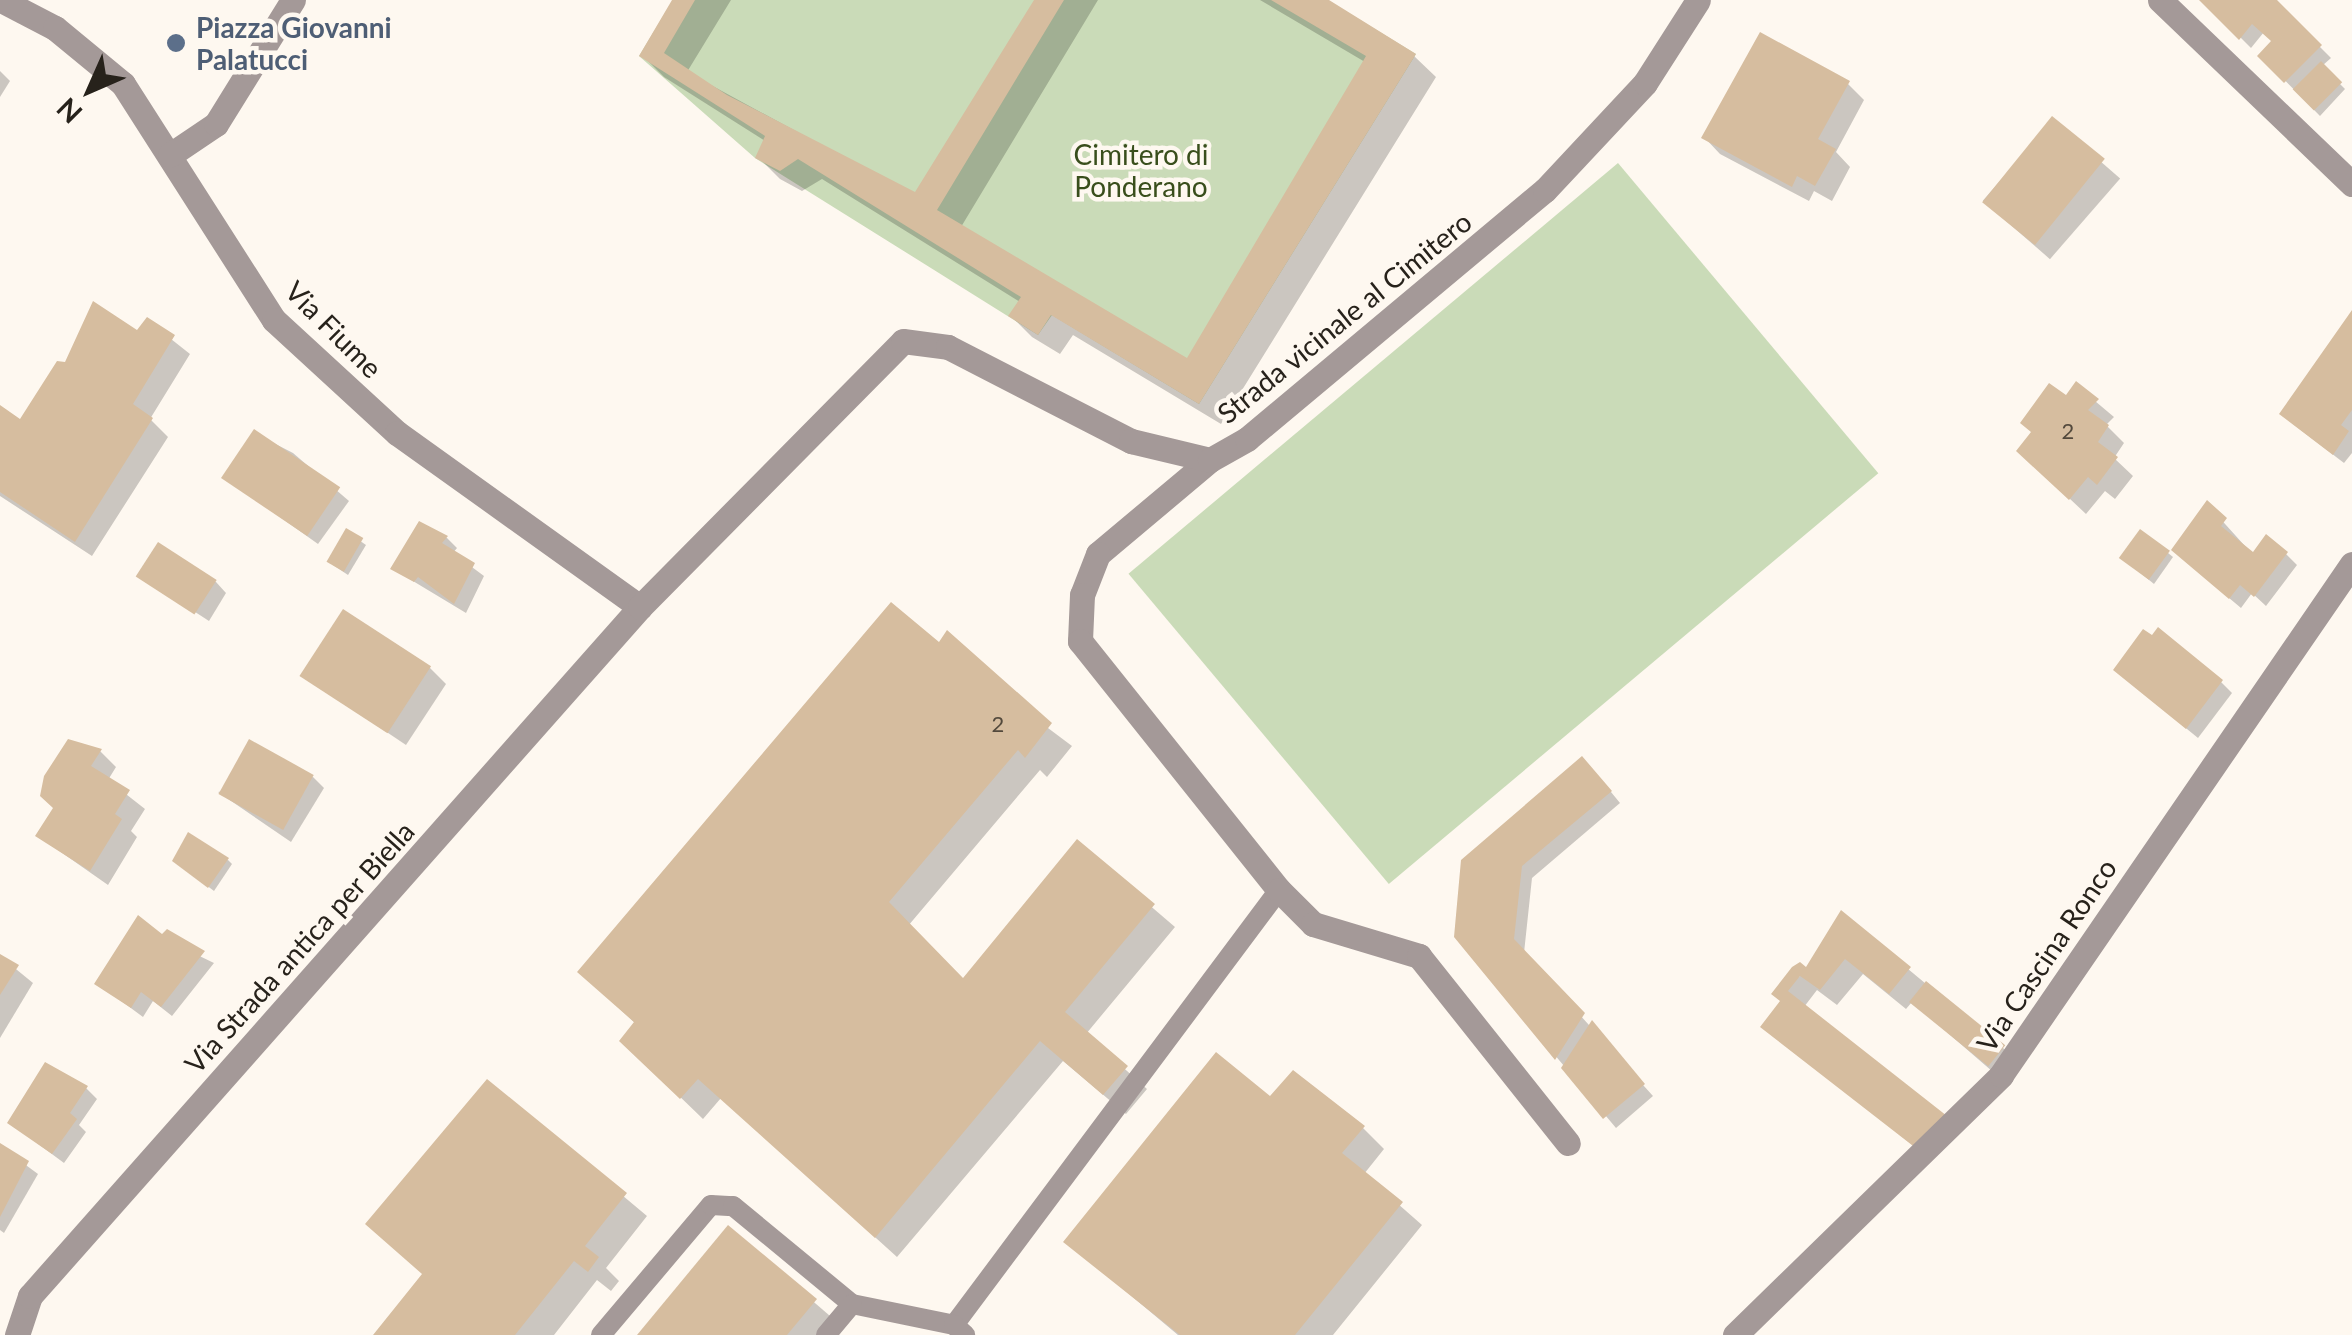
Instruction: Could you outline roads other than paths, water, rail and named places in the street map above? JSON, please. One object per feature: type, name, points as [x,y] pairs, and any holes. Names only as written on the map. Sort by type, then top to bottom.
[{"type":"street","name":"Via Fiume","points":[[0,0],[55,28],[123,84],[274,320],[397,434],[640,608]]},
{"type":"street","points":[[170,155],[216,124],[293,0]]},
{"type":"street","name":"Strada vicinale al Cimitero","points":[[640,608],[902,340],[948,346],[1131,441],[1210,460],[1247,439],[1546,190],[1645,83],[1698,0]]},
{"type":"street","points":[[2160,0],[2352,184]]},
{"type":"street","points":[[1210,460],[1098,554],[1082,595],[1080,640],[1280,890],[1313,924],[1418,956],[1568,1143]]},
{"type":"street","name":"Via Cascina Ronco","points":[[1735,1335],[2001,1075],[2352,564]]},
{"type":"street","name":"Via Strada antica per Biella","points":[[17,1335],[30,1296],[640,608]]},
{"type":"lane","points":[[601,1335],[711,1205],[733,1206],[852,1304],[960,1330],[1280,890]]},
{"type":"lane","points":[[826,1335],[852,1304]]},
{"type":"place","name":"Piazza Giovanni Palatucci","points":[[176,43]]},
{"type":"park label","name":"Cimitero di Ponderano","points":[[1141,170]]}]
